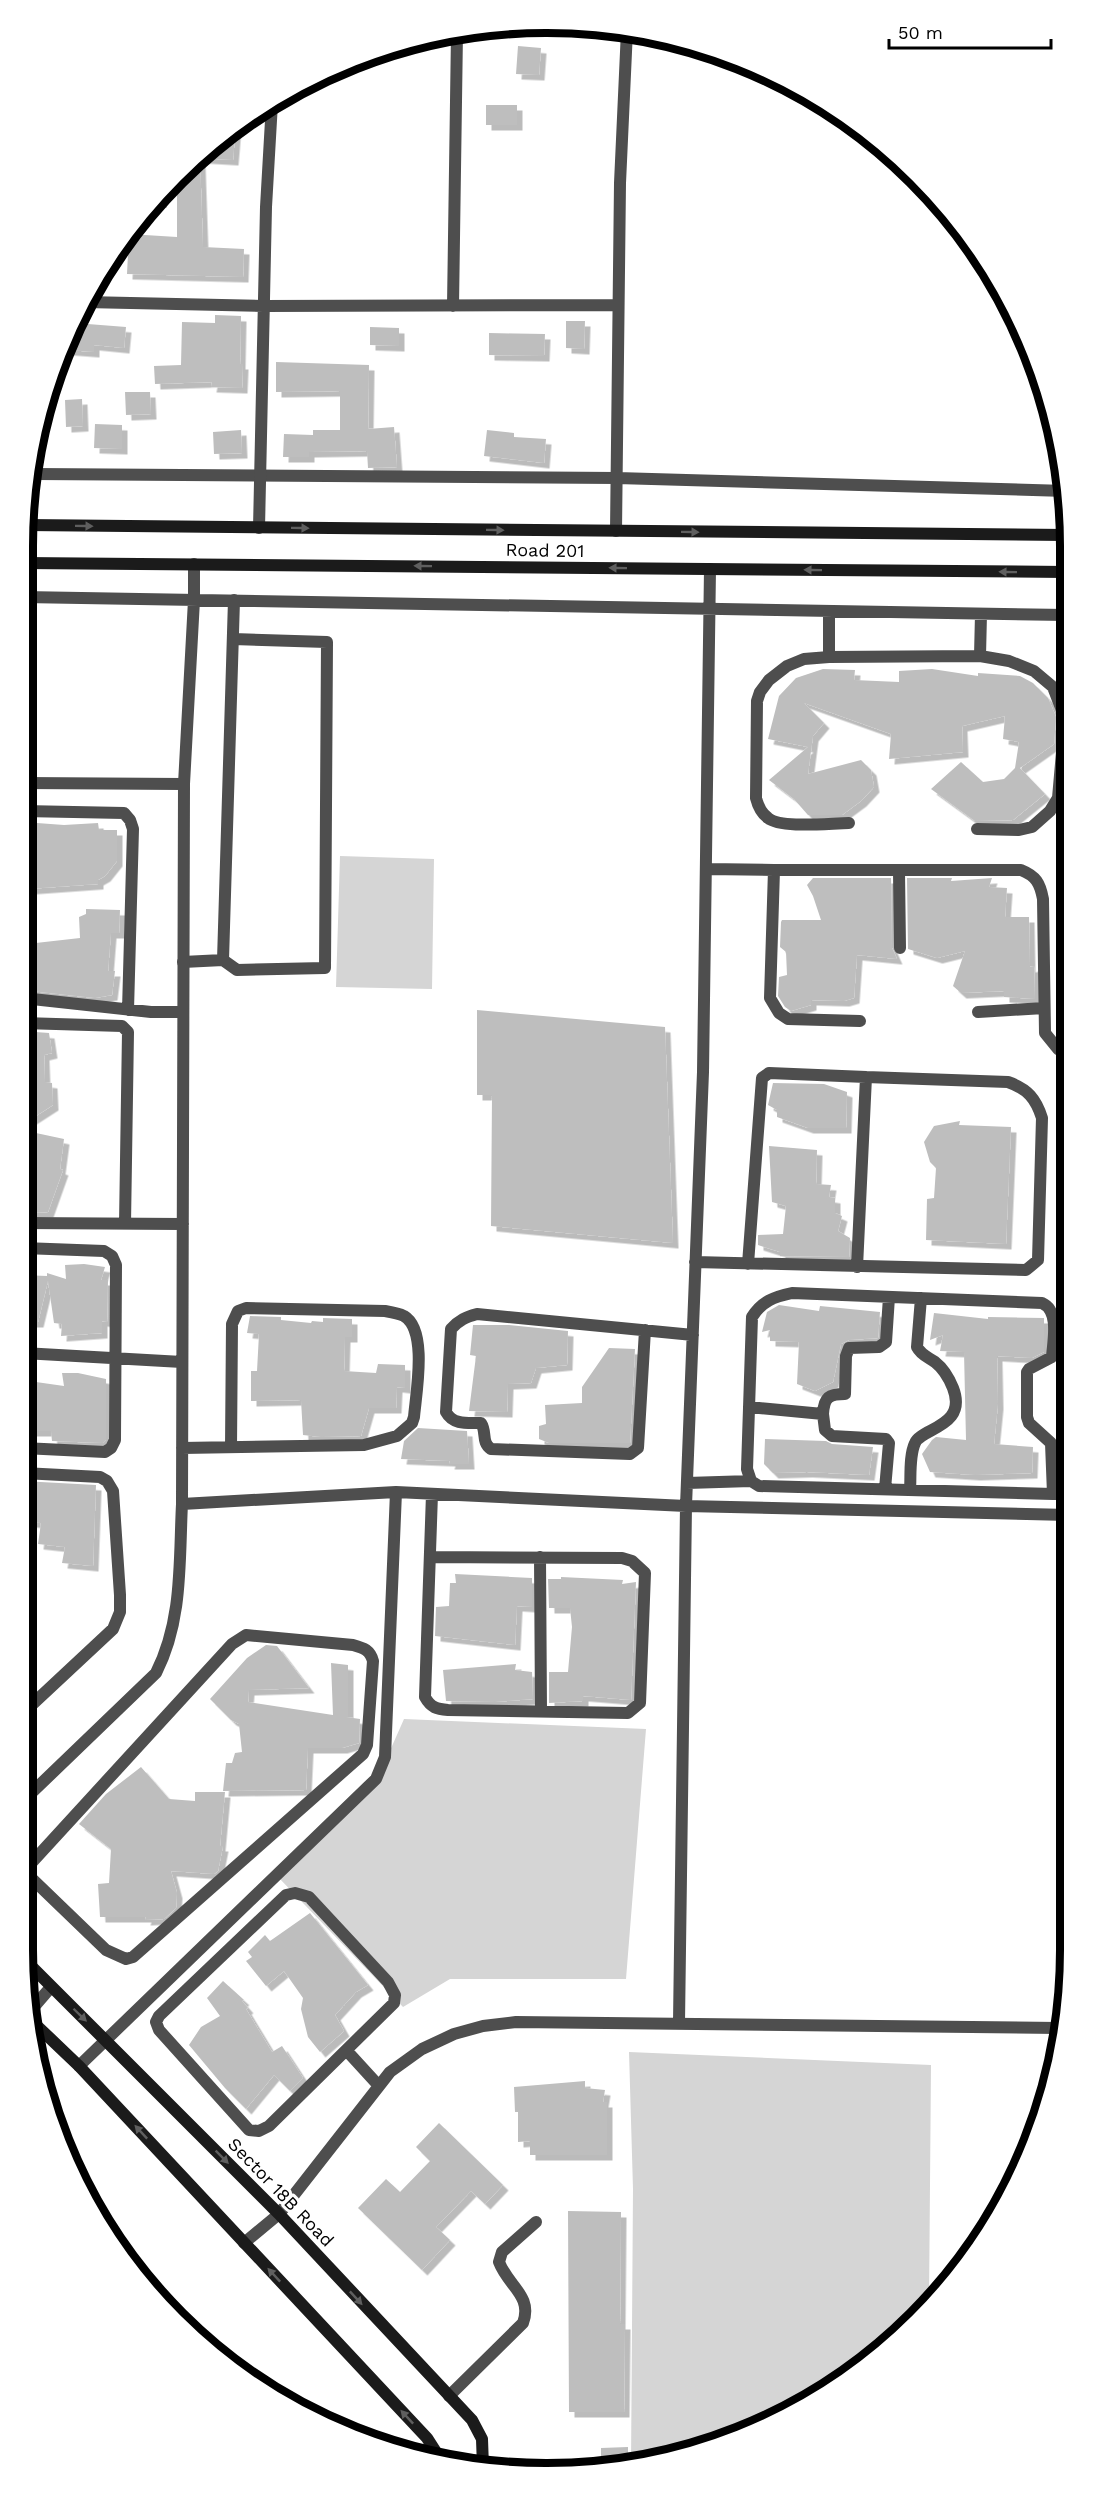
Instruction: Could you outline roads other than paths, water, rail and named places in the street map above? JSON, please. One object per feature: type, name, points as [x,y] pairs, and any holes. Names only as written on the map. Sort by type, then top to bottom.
[{"type":"main road","name":"Road 201","points":[[34,525],[1060,536]]},
{"type":"main road","name":"Road 201","points":[[33,563],[1060,572]]},
{"type":"main road","name":"Sector 18B Road","points":[[34,1969],[279,2214],[472,2420],[482,2439],[483,2459]]},
{"type":"main road","points":[[39,2028],[79,2066],[427,2438],[435,2451]]},
{"type":"street","points":[[616,531],[620,183],[627,39]]},
{"type":"street","points":[[453,306],[457,41]]},
{"type":"street","points":[[259,528],[266,207],[271,114]]},
{"type":"street","points":[[95,302],[264,306],[618,305]]},
{"type":"street","points":[[38,474],[617,478],[1057,491]]},
{"type":"street","points":[[33,1790],[156,1673],[168,1650],[177,1615],[182,1504],[184,784],[194,564]]},
{"type":"street","points":[[679,2022],[686,1506],[703,1072],[710,569]]},
{"type":"street","points":[[33,597],[1060,615]]},
{"type":"street","points":[[223,960],[234,600]]},
{"type":"street","points":[[829,611],[829,657]]},
{"type":"street","points":[[980,656],[981,614]]},
{"type":"street","points":[[183,962],[223,960],[237,970],[325,968],[327,642],[232,639]]},
{"type":"street","points":[[849,824],[784,824],[769,820],[759,809],[756,798],[757,701],[760,692],[769,680],[787,666],[804,659],[829,657],[980,656],[1009,661],[1034,671],[1053,687],[1060,705]]},
{"type":"street","points":[[977,829],[1019,830],[1032,827],[1050,811],[1058,798],[1060,775]]},
{"type":"street","points":[[33,783],[184,784]]},
{"type":"street","points":[[33,811],[124,813],[130,820],[134,830],[128,1010]]},
{"type":"street","points":[[706,869],[899,872],[1020,870],[1031,874],[1037,880],[1043,899],[1045,1034],[1060,1050]]},
{"type":"street","points":[[774,870],[771,998],[773,1006],[788,1019],[860,1021]]},
{"type":"street","points":[[899,872],[900,948]]},
{"type":"street","points":[[33,999],[128,1010],[183,1012]]},
{"type":"street","points":[[978,1012],[1044,1008]]},
{"type":"street","points":[[33,1023],[122,1026],[128,1032],[125,1224]]},
{"type":"street","points":[[695,1262],[748,1264],[857,1268],[1026,1270],[1038,1260],[1042,1118],[1038,1104],[1028,1092],[1008,1082],[769,1073],[762,1078],[748,1264]]},
{"type":"street","points":[[857,1268],[866,1077]]},
{"type":"street","points":[[33,1223],[183,1224]]},
{"type":"street","points":[[33,1248],[104,1251],[112,1256],[116,1265],[115,1440],[111,1448],[105,1452],[33,1449]]},
{"type":"street","points":[[751,1481],[747,1469],[752,1317],[764,1302],[792,1293],[1042,1303],[1051,1310],[1053,1315],[1052,1357],[1029,1368],[1027,1372],[1027,1417],[1029,1423],[1051,1443],[1053,1494]]},
{"type":"street","points":[[885,1489],[888,1443],[886,1439],[832,1436],[825,1430],[823,1414],[826,1398],[834,1394],[845,1394],[846,1356],[849,1348],[879,1347],[886,1342],[889,1297]]},
{"type":"street","points":[[910,1490],[914,1444],[921,1436],[943,1425],[951,1416],[955,1405],[955,1392],[944,1371],[917,1347],[921,1298]]},
{"type":"street","points":[[182,1448],[364,1445],[398,1436],[412,1423],[414,1418],[418,1338],[410,1322],[405,1317],[385,1311],[246,1308],[238,1311],[232,1324],[231,1447]]},
{"type":"street","points":[[645,1330],[638,1449],[635,1452],[630,1454],[491,1449],[484,1440],[481,1423],[456,1422],[450,1419],[446,1412],[451,1329],[467,1316],[477,1314],[645,1330],[693,1335]]},
{"type":"street","points":[[33,1354],[183,1362]]},
{"type":"street","points":[[749,1407],[823,1414]]},
{"type":"street","points":[[33,1474],[100,1477],[107,1481],[113,1491],[120,1595],[120,1612],[113,1629],[33,1703]]},
{"type":"street","points":[[687,1483],[751,1481],[759,1486],[1060,1494]]},
{"type":"street","points":[[182,1504],[396,1492],[686,1506],[1060,1515]]},
{"type":"street","points":[[79,2066],[376,1779],[385,1757],[396,1492]]},
{"type":"street","points":[[430,1557],[622,1557],[632,1561],[645,1573],[641,1694],[635,1709],[628,1713],[435,1709],[429,1703],[425,1698],[432,1494]]},
{"type":"street","points":[[540,1557],[541,1711]]},
{"type":"street","points":[[33,1859],[232,1644],[246,1635],[353,1645],[367,1649],[371,1654],[373,1661],[367,1744],[363,1754],[133,1957],[126,1959],[106,1950],[33,1880]]},
{"type":"street","points":[[303,1894],[309,1897],[388,1982],[395,1995],[390,2009],[347,2051],[269,2126],[259,2131],[249,2130],[159,2030],[156,2022],[159,2016],[286,1895],[303,1894]]},
{"type":"street","points":[[36,2004],[51,1987]]},
{"type":"street","points":[[244,2243],[279,2214],[390,2072],[422,2049],[454,2034],[483,2026],[516,2022],[679,2022],[1054,2028]]},
{"type":"street","points":[[347,2051],[379,2086]]},
{"type":"street","points":[[449,2396],[523,2323],[527,2313],[526,2301],[503,2273],[498,2262],[502,2252],[536,2222]]}]
